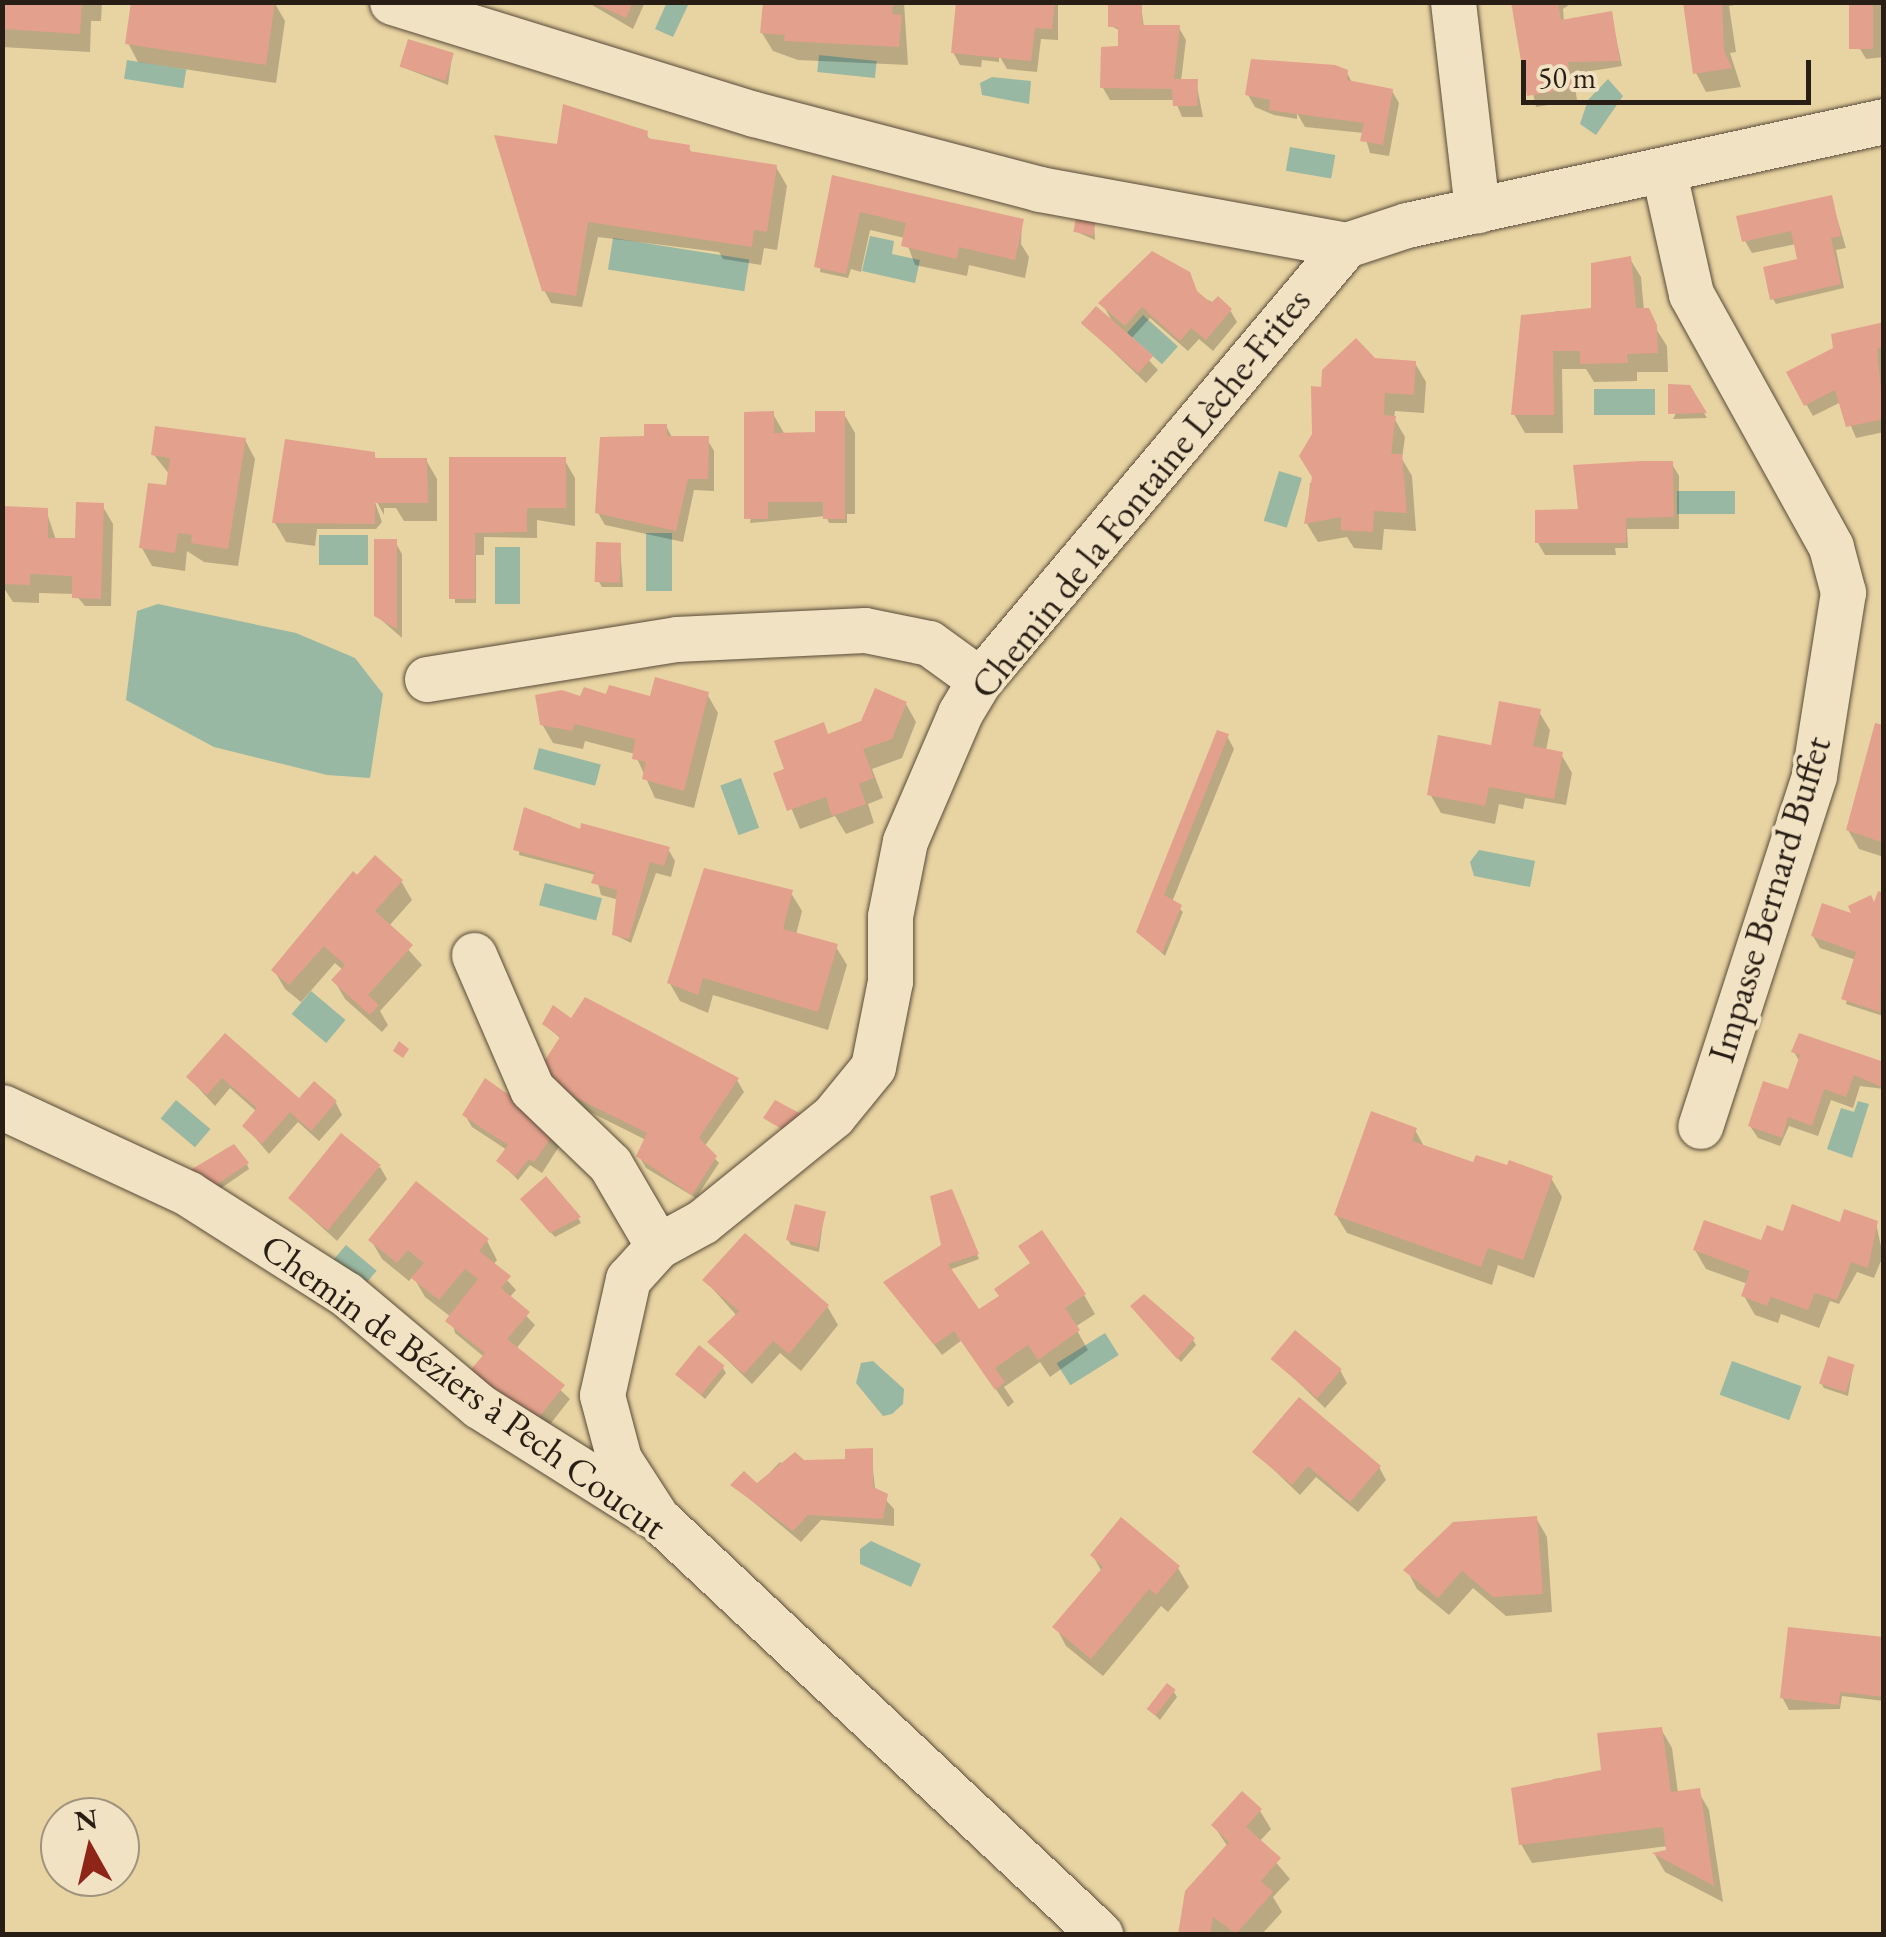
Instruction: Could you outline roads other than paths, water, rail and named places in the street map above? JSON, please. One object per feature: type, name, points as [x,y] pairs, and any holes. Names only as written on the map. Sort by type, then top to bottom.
[{"type":"street","points":[[392,2],[754,114],[1039,188],[1346,246]]},
{"type":"street","points":[[1453,2],[1477,212]]},
{"type":"street","name":"Chemin de la Fontaine Lèche-Frites","points":[[658,1518],[619,1459],[602,1395],[628,1279],[658,1246],[702,1222],[833,1116],[872,1067],[890,980],[890,916],[905,842],[980,680],[1346,246],[1406,224],[1664,173],[1884,121]]},
{"type":"street","name":"Impasse Bernard Buffet","points":[[1664,173],[1691,294],[1831,546],[1843,592],[1814,776],[1700,1126]]},
{"type":"street","points":[[427,679],[676,639],[865,630],[930,643],[980,680]]},
{"type":"street","points":[[474,955],[532,1089],[610,1164],[658,1246]]},
{"type":"street","name":"Chemin de Béziers à Pech Coucut","points":[[2,1107],[189,1194],[346,1294],[479,1406],[658,1518],[1100,1934]]}]
